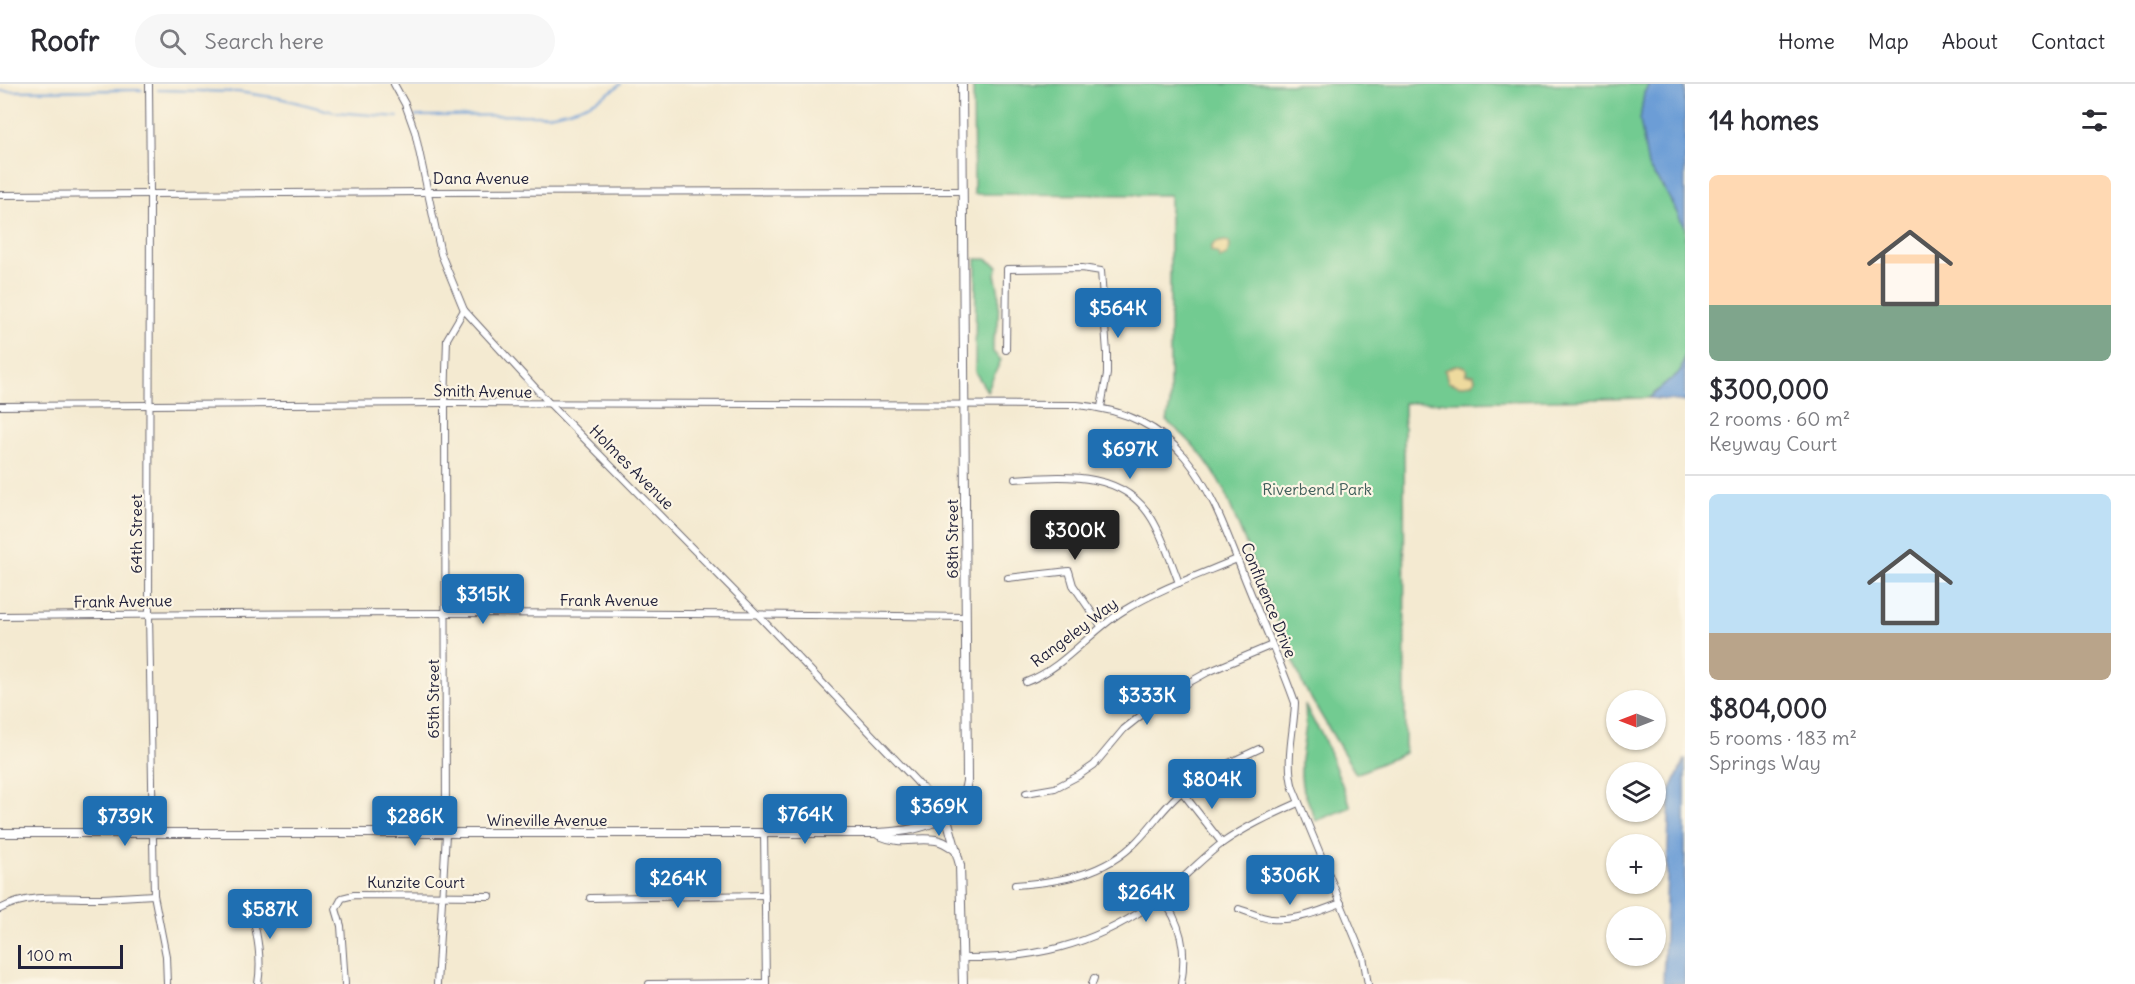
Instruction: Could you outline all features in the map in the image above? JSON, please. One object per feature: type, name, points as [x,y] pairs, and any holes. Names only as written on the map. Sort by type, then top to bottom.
[{"type":"street","name":"64th Street","points":[[149,84],[149,614],[154,895],[165,956],[167,984]]},
{"type":"street","name":"Holmes Avenue","points":[[394,84],[405,104],[415,132],[441,254],[464,310],[551,405],[757,614],[946,815]]},
{"type":"street","name":"68th Street","points":[[946,815],[962,798],[967,781],[962,84]]},
{"type":"street","name":"Dana Avenue","points":[[0,195],[962,191]]},
{"type":"street","points":[[1006,350],[1007,269],[1082,268],[1101,271],[1107,374],[1101,407]]},
{"type":"street","name":"65th Street","points":[[437,984],[446,834],[445,403],[447,339],[464,310]]},
{"type":"street","name":"Smith Avenue","points":[[0,406],[445,403],[965,405]]},
{"type":"street","name":"Confluence Drive","points":[[965,405],[1101,407],[1134,418],[1156,430],[1168,438],[1189,460],[1206,486],[1295,703],[1289,763],[1290,777],[1298,803],[1363,957],[1368,984]]},
{"type":"street","points":[[1016,478],[1082,477],[1101,481],[1135,498],[1152,519],[1179,583]]},
{"type":"street","name":"Rangeley Way","points":[[1026,682],[1052,669],[1101,626],[1145,598],[1237,559]]},
{"type":"street","points":[[1008,578],[1069,571],[1073,585],[1101,626]]},
{"type":"street","name":"Frank Avenue","points":[[0,616],[446,613],[966,617]]},
{"type":"street","points":[[1026,793],[1055,788],[1078,776],[1094,765],[1124,729],[1168,694],[1208,672],[1272,645]]},
{"type":"street","points":[[1015,885],[1065,879],[1109,863],[1135,844],[1166,807],[1182,792],[1214,771],[1259,748]]},
{"type":"street","points":[[1182,792],[1222,843]]},
{"type":"street","points":[[963,958],[1016,957],[1059,949],[1111,929],[1161,897],[1222,843],[1259,821],[1298,803]]},
{"type":"street","points":[[946,815],[957,851],[962,885],[963,984]]},
{"type":"street","name":"Wineville Avenue","points":[[0,833],[876,833],[913,830],[946,815]]},
{"type":"street","points":[[649,984],[766,983],[764,832]]},
{"type":"street","points":[[876,833],[893,841],[936,840],[957,851]]},
{"type":"street","points":[[0,909],[16,902],[37,898],[154,895]]},
{"type":"street","name":"Kunzite Court","points":[[345,984],[340,926],[336,909],[342,898],[354,895],[490,896]]},
{"type":"street","points":[[590,898],[765,896]]},
{"type":"street","points":[[1161,897],[1172,913],[1183,945],[1184,962],[1181,984]]},
{"type":"street","points":[[249,898],[259,946],[258,984]]},
{"type":"street","points":[[1239,909],[1270,919],[1312,915],[1341,903]]},
{"type":"green space","name":"Riverbend Park","points":[[973,84],[1649,84],[1644,93],[1648,167],[1665,190],[1685,228],[1685,353],[1681,371],[1649,398],[1404,403],[1405,753],[1356,774],[1303,685],[1224,490],[1199,453],[1167,422],[1170,404],[1170,195],[974,194]]},
{"type":"green space","points":[[976,259],[986,259],[998,266],[995,274],[999,293],[998,325],[993,340],[993,352],[1001,360],[987,391],[975,372]]},
{"type":"green space","points":[[1305,705],[1322,734],[1351,807],[1316,821],[1302,786],[1301,776],[1306,725]]},
{"type":"sand","points":[[1229,242],[1230,247],[1227,255],[1220,258],[1218,254],[1211,251],[1211,247],[1215,243]]},
{"type":"sand","points":[[1457,365],[1465,367],[1467,370],[1465,374],[1474,375],[1473,383],[1460,386],[1448,382],[1445,370]]},
{"type":"water","points":[[1649,84],[1685,84],[1685,228],[1665,190],[1648,167],[1640,120],[1644,93]]},
{"type":"water","points":[[1685,353],[1685,402],[1649,398],[1681,371]]},
{"type":"water","points":[[1685,759],[1685,984],[1663,984],[1664,966],[1666,966],[1670,791]]},
{"type":"waterway","points":[[416,116],[548,115],[586,104],[621,84]]},
{"type":"waterway","points":[[0,91],[142,90]]},
{"type":"waterway","points":[[158,90],[238,92],[279,98],[334,112],[398,117]]}]
